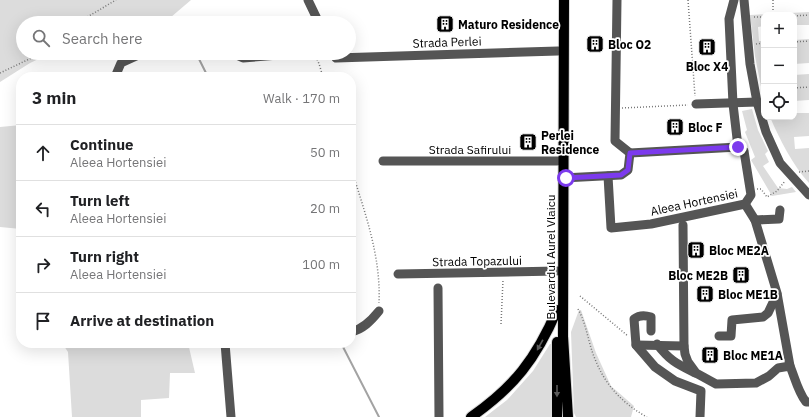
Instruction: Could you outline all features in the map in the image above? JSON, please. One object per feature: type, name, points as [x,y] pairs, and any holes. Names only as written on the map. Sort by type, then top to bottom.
[{"type":"main road","name":"Bulevardul Aurel Vlaicu","points":[[557,417],[557,161],[559,0]]},
{"type":"main road","name":"Bulevardul Aurel Vlaicu","points":[[564,0],[563,336],[568,412]]},
{"type":"main road","points":[[471,417],[503,391],[522,373],[537,351],[557,310]]},
{"type":"main road","points":[[568,412],[573,417]]},
{"type":"street","points":[[308,0],[316,16]]},
{"type":"street","points":[[617,0],[615,141],[630,153],[738,147]]},
{"type":"street","name":"Aleea Hortensiei","points":[[608,176],[611,228],[651,224],[745,204],[751,195],[744,151],[738,147],[733,104],[729,19],[734,0]]},
{"type":"street","points":[[744,0],[750,64],[757,102],[766,132],[780,163],[809,195]]},
{"type":"street","name":"Strada Perlei","points":[[356,55],[558,51]]},
{"type":"street","points":[[117,72],[121,63],[128,60]]},
{"type":"street","points":[[696,104],[733,104],[757,102]]},
{"type":"street","points":[[563,178],[621,175],[628,170],[630,153]]},
{"type":"street","name":"Strada Safirului","points":[[383,161],[557,161]]},
{"type":"street","points":[[745,204],[755,220],[777,293],[790,366],[800,395],[806,402],[809,402]]},
{"type":"street","points":[[755,220],[779,218],[780,210]]},
{"type":"street","points":[[683,225],[684,346],[688,362],[696,373]]},
{"type":"street","name":"Strada Topazului","points":[[398,274],[557,271]]},
{"type":"street","points":[[438,288],[439,417]]},
{"type":"street","points":[[719,336],[732,336],[732,320],[763,317],[768,313],[777,293]]},
{"type":"street","points":[[356,331],[372,320],[379,311]]},
{"type":"street","points":[[700,417],[701,391],[675,381],[660,371],[636,344],[634,319],[637,316],[646,315],[651,317],[651,331],[655,344],[667,357],[716,384],[756,383],[769,376],[778,368],[790,366]]},
{"type":"street","points":[[635,332],[651,331]]},
{"type":"street","points":[[636,344],[684,346]]},
{"type":"street","points":[[226,348],[231,417]]},
{"type":"path","points":[[89,16],[116,0]]},
{"type":"path","points":[[615,109],[696,104],[688,0]]},
{"type":"path","points":[[772,0],[774,12]]},
{"type":"path","points":[[797,16],[809,15]]},
{"type":"path","points":[[748,17],[761,17]]},
{"type":"path","points":[[797,42],[809,41]]},
{"type":"path","points":[[750,44],[761,43]]},
{"type":"path","points":[[0,73],[27,60]]},
{"type":"path","points":[[318,60],[322,72]]},
{"type":"path","points":[[797,88],[809,87]]},
{"type":"path","points":[[796,172],[809,170]]},
{"type":"path","points":[[750,190],[761,189],[767,197],[777,191],[786,180]]},
{"type":"path","points":[[356,184],[374,242],[380,288],[379,311]]},
{"type":"path","points":[[501,324],[504,272]]},
{"type":"path","points":[[580,296],[636,344]]},
{"type":"path","points":[[578,310],[595,359],[608,383],[624,402],[647,417]]},
{"type":"shaded area","points":[[0,0],[191,0],[172,16],[16,16],[16,60],[36,60],[0,82]]},
{"type":"shaded area","points":[[809,12],[809,25],[797,25],[797,13]]},
{"type":"shaded area","points":[[761,14],[761,26],[758,27],[759,41],[761,41],[761,87],[755,56],[750,15]]},
{"type":"shaded area","points":[[809,39],[809,63],[797,64],[797,40]]},
{"type":"shaded area","points":[[809,74],[809,100],[797,101],[797,75]]},
{"type":"shaded area","points":[[752,109],[758,130],[768,151],[765,154],[769,162],[763,166],[778,188],[787,189],[792,187],[796,192],[772,196],[751,160],[755,157],[745,132],[747,130],[742,111]]},
{"type":"shaded area","points":[[797,113],[809,113],[809,136],[794,137],[795,149],[809,148],[809,183],[797,168],[771,120],[797,120]]},
{"type":"shaded area","points":[[16,125],[16,229],[0,227],[0,127]]},
{"type":"shaded area","points":[[579,310],[581,310],[596,353],[611,386],[634,406],[631,417],[576,417],[574,413],[571,332]]},
{"type":"shaded area","points":[[550,344],[552,344],[551,417],[485,417],[507,400],[533,371]]},
{"type":"shaded area","points":[[65,348],[189,348],[195,373],[170,373],[169,398],[141,400],[141,417],[72,417],[68,352]]},
{"type":"waterway","points":[[200,60],[206,72]]},
{"type":"waterway","points":[[344,348],[379,417]]},
{"type":"place","name":"Maturo Residence","points":[[445,24]]},
{"type":"place","name":"Bloc O2","points":[[595,44]]},
{"type":"place","name":"Bloc X4","points":[[707,47]]},
{"type":"place","name":"Bloc F","points":[[675,127]]},
{"type":"place","name":"Perlei Residence","points":[[528,142]]},
{"type":"place","name":"Bloc ME2A","points":[[696,250]]},
{"type":"place","name":"Bloc ME2B","points":[[741,275]]},
{"type":"place","name":"Bloc ME1B","points":[[705,294]]},
{"type":"place","name":"Bloc ME1A","points":[[710,355]]},
{"type":"route","points":[[566,178],[621,175],[628,170],[630,153],[738,147]]}]
